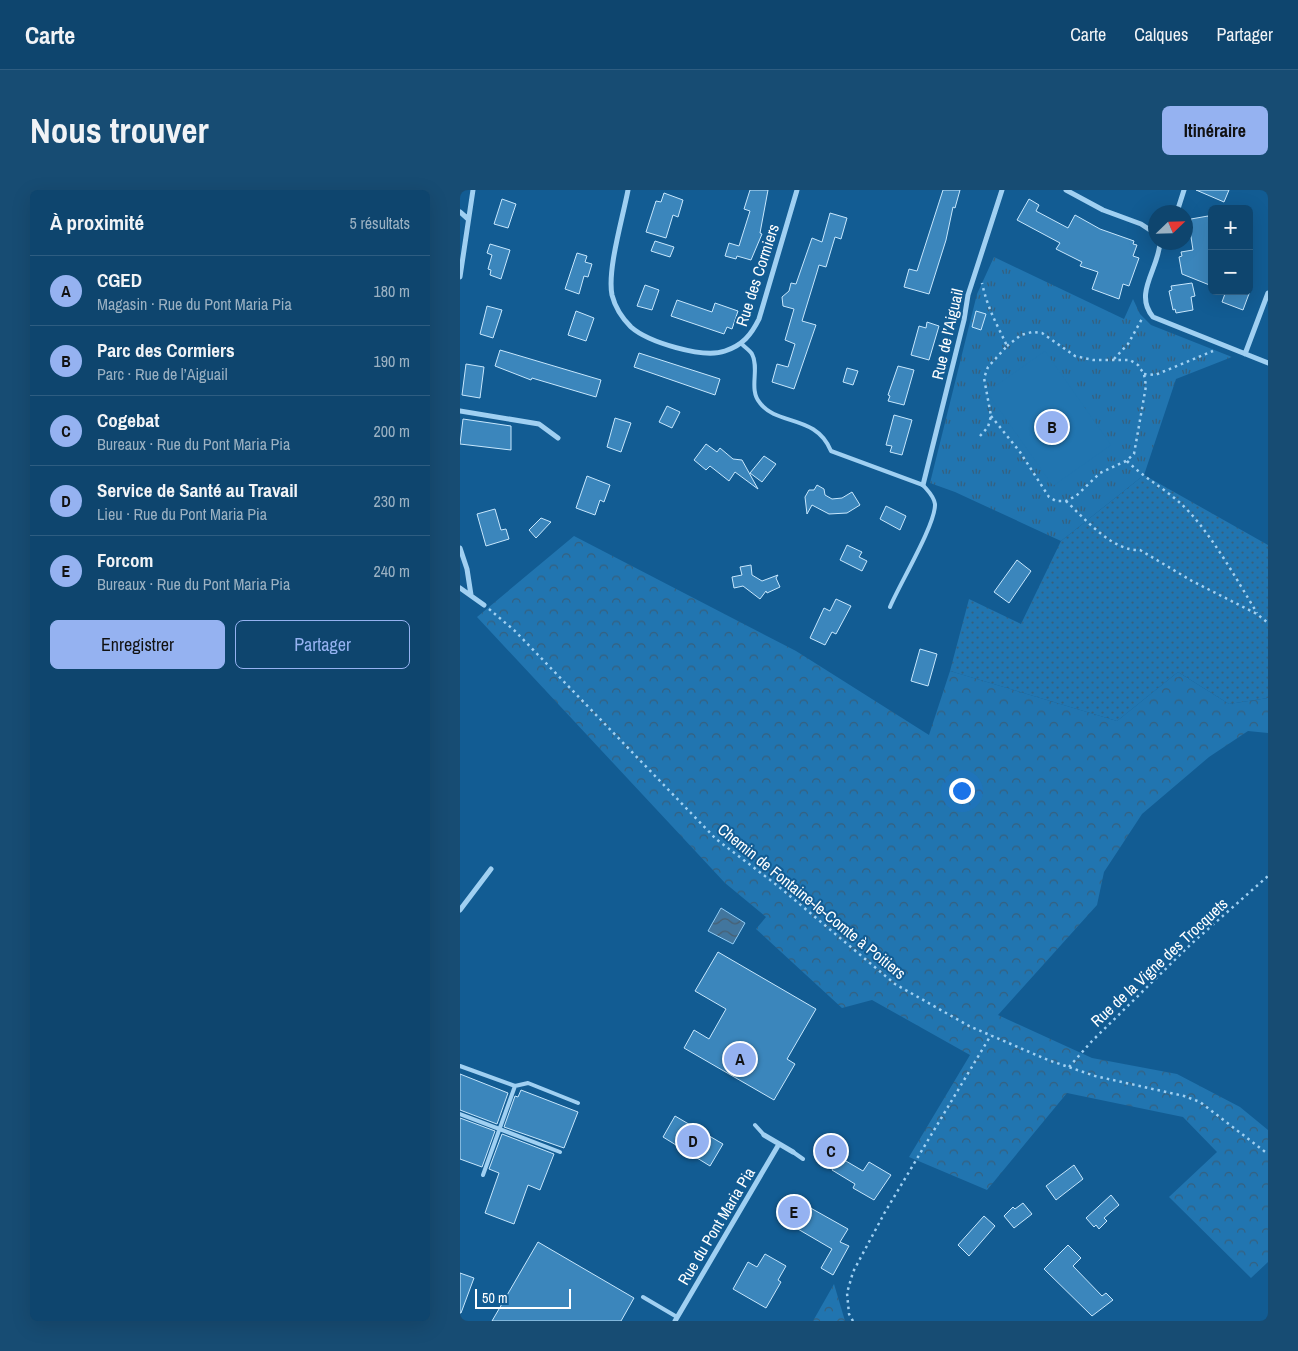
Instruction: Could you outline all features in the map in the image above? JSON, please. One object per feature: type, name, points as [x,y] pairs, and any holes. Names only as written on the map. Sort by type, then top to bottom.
[{"type":"street","points":[[460,278],[470,200],[473,190]]},
{"type":"street","name":"Rue des Cormiers","points":[[628,190],[611,276],[612,295],[619,313],[632,328],[648,338],[696,352],[724,352],[750,338],[759,319],[797,190]]},
{"type":"street","name":"Rue de l’Aiguail","points":[[923,485],[977,265],[1002,190]]},
{"type":"street","points":[[1066,190],[1104,210],[1141,224],[1148,229]]},
{"type":"street","points":[[1179,205],[1184,190]]},
{"type":"street","points":[[460,212],[468,219]]},
{"type":"street","points":[[1158,250],[1145,294],[1147,310],[1153,317],[1268,363]]},
{"type":"street","points":[[1245,354],[1268,293]]},
{"type":"street","points":[[460,411],[539,424],[558,438]]},
{"type":"street","points":[[460,548],[467,569],[471,595]]},
{"type":"street","points":[[460,588],[484,605]]},
{"type":"street","points":[[460,910],[491,870]]},
{"type":"street","points":[[764,1135],[793,1152]]},
{"type":"street","name":"Rue du Pont Maria Pia","points":[[676,1319],[779,1144]]},
{"type":"lane","points":[[741,343],[752,354],[755,393],[760,404],[770,411],[821,434],[831,451],[923,485],[933,496],[935,505],[933,516],[890,607]]},
{"type":"lane","points":[[460,1066],[515,1086],[528,1084],[578,1103]]},
{"type":"lane","points":[[483,1175],[515,1086]]},
{"type":"lane","points":[[460,1114],[560,1152]]},
{"type":"lane","points":[[755,1125],[764,1135]]},
{"type":"lane","points":[[793,1152],[803,1159]]},
{"type":"lane","points":[[643,1297],[676,1319]]},
{"type":"path","points":[[977,265],[989,312],[1002,333],[1007,346]]},
{"type":"path","points":[[1114,359],[1128,344],[1147,310]]},
{"type":"path","points":[[980,436],[988,426],[991,416],[984,378],[988,367],[1007,346],[1021,335],[1032,332],[1042,333],[1081,358],[1130,360],[1138,365],[1144,374],[1146,386],[1137,448],[1126,461],[1100,473],[1085,488],[1066,501],[1056,501],[1049,497],[1020,452],[991,416]]},
{"type":"path","points":[[1144,374],[1155,375],[1192,361],[1223,345]]},
{"type":"path","points":[[1126,461],[1145,478],[1178,502],[1190,514],[1225,561],[1257,614]]},
{"type":"path","points":[[1066,501],[1104,537],[1131,551],[1140,550],[1192,581],[1257,614],[1268,623]]},
{"type":"path","name":"Chemin de Fontaine-le-Comte à Poitiers","points":[[484,605],[515,631],[716,839],[778,886],[895,984],[991,1035],[1070,1067],[1095,1076],[1184,1096],[1200,1102],[1268,1154]]},
{"type":"path","name":"Rue de la Vigne des Trocquets","points":[[1070,1067],[1092,1041],[1190,945],[1268,876]]},
{"type":"path","points":[[853,1321],[849,1314],[846,1293],[853,1272],[885,1212],[991,1035]]},
{"type":"green space","points":[[994,257],[1124,319],[1133,299],[1140,314],[1151,325],[1232,357],[1176,379],[1144,475],[1061,541],[955,492],[930,483],[977,294]]},
{"type":"green space","points":[[1045,351],[1111,445],[1053,486],[987,392]]},
{"type":"green space","points":[[1144,475],[1268,545],[1268,698],[1229,704],[1178,672],[1117,721],[950,671],[969,599],[1021,624],[1061,541]]},
{"type":"green space","points":[[574,536],[796,651],[929,735],[950,671],[1117,721],[1178,672],[1229,704],[1268,698],[1268,733],[1248,731],[1209,757],[1142,814],[1104,872],[1097,905],[998,1015],[1092,1058],[1177,1074],[1240,1107],[1268,1130],[1268,1262],[1251,1278],[1169,1197],[1217,1152],[1183,1117],[1067,1093],[987,1190],[909,1157],[970,1055],[872,1000],[842,1008],[756,929],[766,917],[725,883],[477,617]]},
{"type":"green space","points":[[834,1284],[845,1321],[813,1321]]},
{"type":"water","points":[[721,908],[745,923],[733,944],[708,931]]},
{"type":"building","points":[[750,190],[768,190],[760,233],[762,234],[751,260],[737,256],[736,259],[725,256],[729,243],[739,246],[750,211],[744,209]]},
{"type":"building","points":[[943,190],[960,190],[955,208],[953,207],[946,240],[929,294],[904,287],[909,269],[917,271]]},
{"type":"building","points":[[1196,190],[1229,190],[1224,202]]},
{"type":"building","points":[[664,193],[683,200],[678,217],[673,215],[666,238],[646,232],[656,201],[661,202]]},
{"type":"building","points":[[502,199],[516,204],[508,228],[494,224]]},
{"type":"building","points":[[1029,199],[1039,205],[1036,211],[1068,228],[1075,215],[1100,229],[1134,241],[1133,244],[1137,245],[1133,256],[1139,258],[1129,286],[1123,284],[1119,299],[1092,289],[1098,272],[1080,266],[1082,262],[1056,249],[1060,243],[1017,220]]},
{"type":"building","points":[[830,213],[847,218],[841,239],[835,237],[826,267],[819,265],[802,321],[816,325],[794,389],[772,382],[777,364],[788,367],[795,344],[785,340],[794,309],[783,306],[782,297],[789,291],[791,283],[796,284],[812,238],[822,242]]},
{"type":"building","points":[[1208,216],[1208,284],[1182,274],[1179,257],[1182,256],[1181,252],[1193,250],[1193,219]]},
{"type":"building","points":[[655,241],[674,247],[670,257],[651,251]]},
{"type":"building","points":[[490,244],[510,250],[501,279],[490,275],[491,270],[488,269],[492,255],[487,253]]},
{"type":"building","points":[[577,253],[587,256],[585,262],[592,264],[588,277],[584,276],[579,294],[565,289]]},
{"type":"building","points":[[1192,283],[1195,296],[1191,297],[1193,310],[1176,313],[1175,309],[1173,310],[1169,291],[1172,290],[1171,286]]},
{"type":"building","points":[[645,285],[659,290],[652,310],[637,306]]},
{"type":"building","points":[[1225,295],[1249,295],[1243,310],[1222,302]]},
{"type":"building","points":[[677,300],[712,312],[715,303],[738,311],[732,329],[727,327],[724,334],[671,316]]},
{"type":"building","points":[[487,306],[502,310],[493,338],[480,334]]},
{"type":"building","points":[[576,311],[594,318],[586,341],[568,335]]},
{"type":"building","points":[[976,311],[986,314],[981,330],[972,327]]},
{"type":"building","points":[[927,322],[939,326],[929,360],[911,355],[919,326],[926,328]]},
{"type":"building","points":[[500,350],[601,380],[596,397],[532,378],[531,380],[495,366]]},
{"type":"building","points":[[639,353],[720,379],[715,395],[634,367]]},
{"type":"building","points":[[466,364],[484,367],[480,398],[462,395]]},
{"type":"building","points":[[898,366],[914,370],[904,405],[888,401],[890,396],[888,395]]},
{"type":"building","points":[[847,368],[858,371],[853,385],[843,382]]},
{"type":"building","points":[[667,406],[680,412],[672,428],[659,422]]},
{"type":"building","points":[[894,415],[912,420],[902,455],[890,452],[892,446],[886,445]]},
{"type":"building","points":[[615,418],[631,423],[621,452],[607,447]]},
{"type":"building","points":[[463,419],[511,426],[511,450],[460,444]]},
{"type":"building","points":[[706,444],[717,452],[720,448],[733,459],[742,460],[758,489],[735,472],[729,481],[710,466],[706,470],[694,460]]},
{"type":"building","points":[[764,456],[776,464],[762,482],[750,473]]},
{"type":"building","points":[[587,476],[610,485],[604,502],[600,500],[595,515],[576,508]]},
{"type":"building","points":[[817,485],[824,489],[825,495],[832,499],[842,498],[852,492],[860,505],[847,513],[829,514],[812,505],[807,514],[805,497],[809,490],[814,490]]},
{"type":"building","points":[[886,506],[906,516],[900,530],[880,519]]},
{"type":"building","points":[[495,509],[501,530],[506,529],[509,539],[486,546],[477,514]]},
{"type":"building","points":[[541,518],[551,522],[536,538],[529,530]]},
{"type":"building","points":[[847,545],[862,552],[859,557],[867,561],[862,571],[840,560]]},
{"type":"building","points":[[1017,560],[1031,571],[1009,603],[994,592]]},
{"type":"building","points":[[751,565],[752,575],[762,581],[778,575],[776,578],[780,587],[767,593],[766,591],[760,599],[743,586],[734,588],[732,577],[742,575],[740,567]]},
{"type":"building","points":[[836,599],[851,606],[836,634],[832,632],[825,645],[810,638],[824,608],[830,611]]},
{"type":"building","points":[[920,649],[937,654],[928,686],[911,681]]},
{"type":"building","points":[[718,952],[816,1009],[787,1059],[795,1064],[774,1100],[684,1048],[694,1030],[709,1039],[726,1009],[695,991]]},
{"type":"building","points":[[460,1074],[508,1093],[497,1124],[460,1110]]},
{"type":"building","points":[[521,1090],[578,1112],[564,1148],[504,1127],[515,1096],[518,1097]]},
{"type":"building","points":[[675,1116],[723,1144],[710,1166],[663,1137]]},
{"type":"building","points":[[460,1118],[495,1131],[482,1167],[460,1159]]},
{"type":"building","points":[[502,1134],[554,1154],[540,1190],[528,1185],[514,1224],[485,1213],[499,1173],[489,1169]]},
{"type":"building","points":[[827,1141],[843,1150],[839,1157],[863,1171],[869,1162],[891,1175],[874,1200],[853,1188],[855,1184],[832,1170],[835,1164],[819,1154]]},
{"type":"building","points":[[1074,1165],[1083,1179],[1056,1200],[1046,1186]]},
{"type":"building","points":[[1111,1195],[1119,1205],[1104,1218],[1107,1221],[1099,1229],[1096,1225],[1094,1227],[1086,1218]]},
{"type":"building","points":[[791,1197],[848,1229],[840,1242],[849,1246],[833,1275],[821,1268],[832,1249],[779,1218]]},
{"type":"building","points":[[1023,1203],[1032,1214],[1014,1228],[1004,1216],[1013,1207],[1015,1209]]},
{"type":"building","points":[[984,1216],[995,1226],[969,1256],[958,1245]]},
{"type":"building","points":[[538,1242],[634,1298],[621,1321],[492,1321]]},
{"type":"building","points":[[1068,1245],[1081,1258],[1073,1266],[1102,1296],[1106,1293],[1113,1300],[1092,1316],[1044,1269]]},
{"type":"building","points":[[765,1254],[786,1266],[778,1280],[781,1282],[766,1308],[733,1289],[748,1262],[757,1267]]},
{"type":"building","points":[[460,1273],[474,1278],[461,1313],[460,1313]]},
{"type":"place","name":"Parc des Cormiers","points":[[1052,427]]},
{"type":"place","name":"CGED","points":[[740,1059]]},
{"type":"place","name":"Service de Santé au Travail","points":[[693,1141]]},
{"type":"place","name":"Cogebat","points":[[831,1151]]},
{"type":"place","name":"Forcom","points":[[794,1212]]}]
